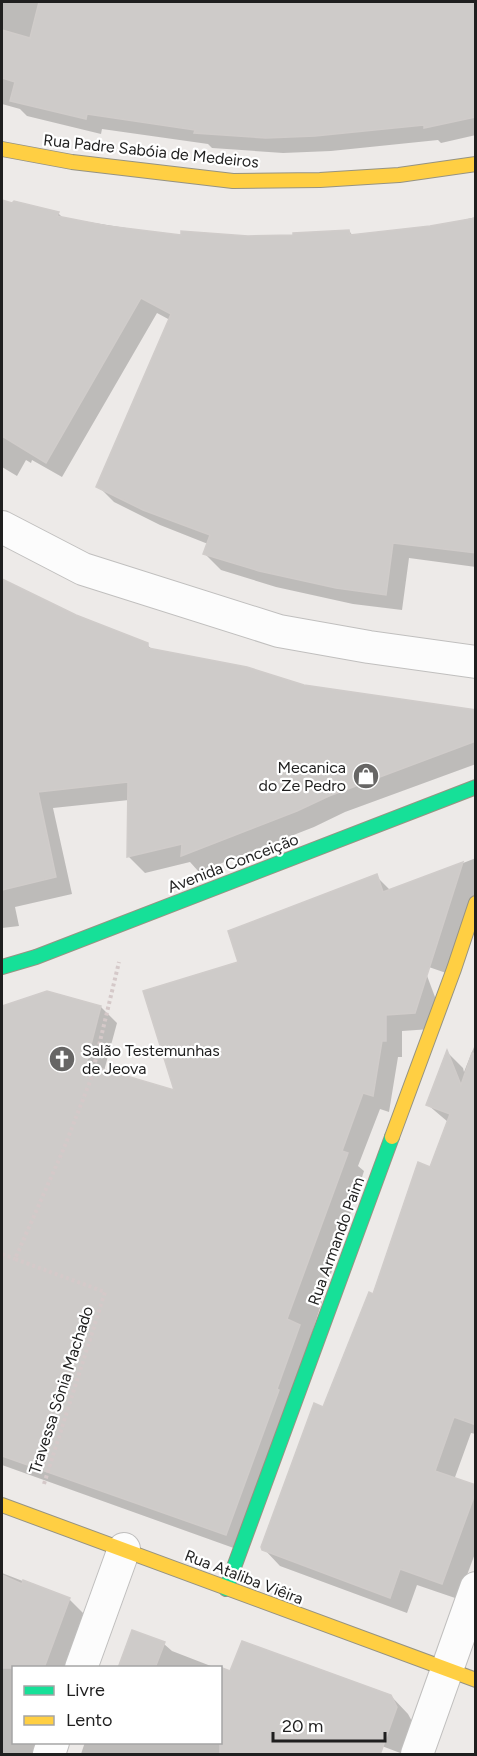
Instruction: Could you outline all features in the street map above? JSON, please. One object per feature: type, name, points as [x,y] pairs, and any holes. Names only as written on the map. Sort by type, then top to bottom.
[{"type":"street","name":"Rua Padre Sabóia de Medeiros","points":[[2,149],[72,162],[233,181],[320,180],[399,175],[476,164]]},
{"type":"street","points":[[2,527],[83,569],[279,631],[369,647],[476,662]]},
{"type":"street","name":"Avenida Conceição","points":[[2,967],[36,957],[129,922],[476,787]]},
{"type":"street","name":"Rua Armando Paim","points":[[226,1589],[454,969],[476,903]]},
{"type":"street","name":"Rua Ataliba Viêira","points":[[2,1505],[476,1680]]},
{"type":"street","points":[[82,1666],[124,1549]]},
{"type":"street","points":[[417,1755],[476,1588]]},
{"type":"path","points":[[2,1254],[15,1259],[64,1148],[91,1079],[129,922]]},
{"type":"path","name":"Travessa Sônia Machado","points":[[15,1259],[105,1292],[34,1516]]},
{"type":"building","points":[[39,2],[476,2],[476,117],[424,128],[424,125],[315,136],[266,138],[194,133],[195,130],[87,114],[86,119],[10,101],[15,82],[2,78],[2,30],[30,38]]},
{"type":"building","points":[[2,200],[59,212],[57,216],[108,226],[181,235],[181,231],[248,236],[349,230],[350,235],[476,218],[476,553],[393,543],[386,595],[336,588],[259,571],[203,554],[210,535],[143,510],[96,487],[171,314],[141,298],[46,463],[2,436]]},
{"type":"building","points":[[2,579],[76,615],[148,643],[148,648],[247,667],[304,685],[476,710],[476,741],[329,796],[297,811],[181,856],[182,844],[127,857],[128,782],[38,792],[56,877],[2,890]]},
{"type":"building","points":[[463,862],[415,1013],[386,1015],[386,1041],[382,1041],[373,1096],[363,1093],[342,1151],[348,1153],[287,1319],[300,1325],[226,1535],[2,1456],[2,1006],[47,991],[101,1006],[86,1064],[174,1090],[143,991],[238,962],[228,931],[377,874],[383,892]]},
{"type":"building","points":[[447,1050],[461,1085],[472,1053],[476,1054],[476,1425],[454,1417],[435,1471],[476,1485],[476,1491],[442,1584],[400,1569],[390,1598],[262,1550],[261,1547],[314,1403],[323,1407],[369,1292],[373,1294],[418,1162],[430,1167],[450,1114],[426,1105]]},
{"type":"building","points":[[2,1575],[22,1584],[23,1580],[70,1598],[45,1666],[2,1668]]},
{"type":"building","points":[[132,1630],[165,1642],[156,1666],[119,1666]]},
{"type":"building","points":[[242,1641],[391,1695],[397,1707],[380,1755],[220,1755],[222,1668],[230,1671]]},
{"type":"traffic: fast","points":[[2,967],[36,957],[476,787]]},
{"type":"traffic: fast","points":[[226,1589],[392,1137]]},
{"type":"traffic: slow","points":[[2,149],[72,162],[233,181],[320,180],[399,175],[476,164]]},
{"type":"traffic: slow","points":[[392,1137],[476,903]]},
{"type":"traffic: slow","points":[[2,1505],[476,1680]]},
{"type":"place","name":"Mecanica do Ze Pedro","points":[[366,776]]},
{"type":"place","name":"Salão Testemunhas de Jeova","points":[[62,1059]]}]
